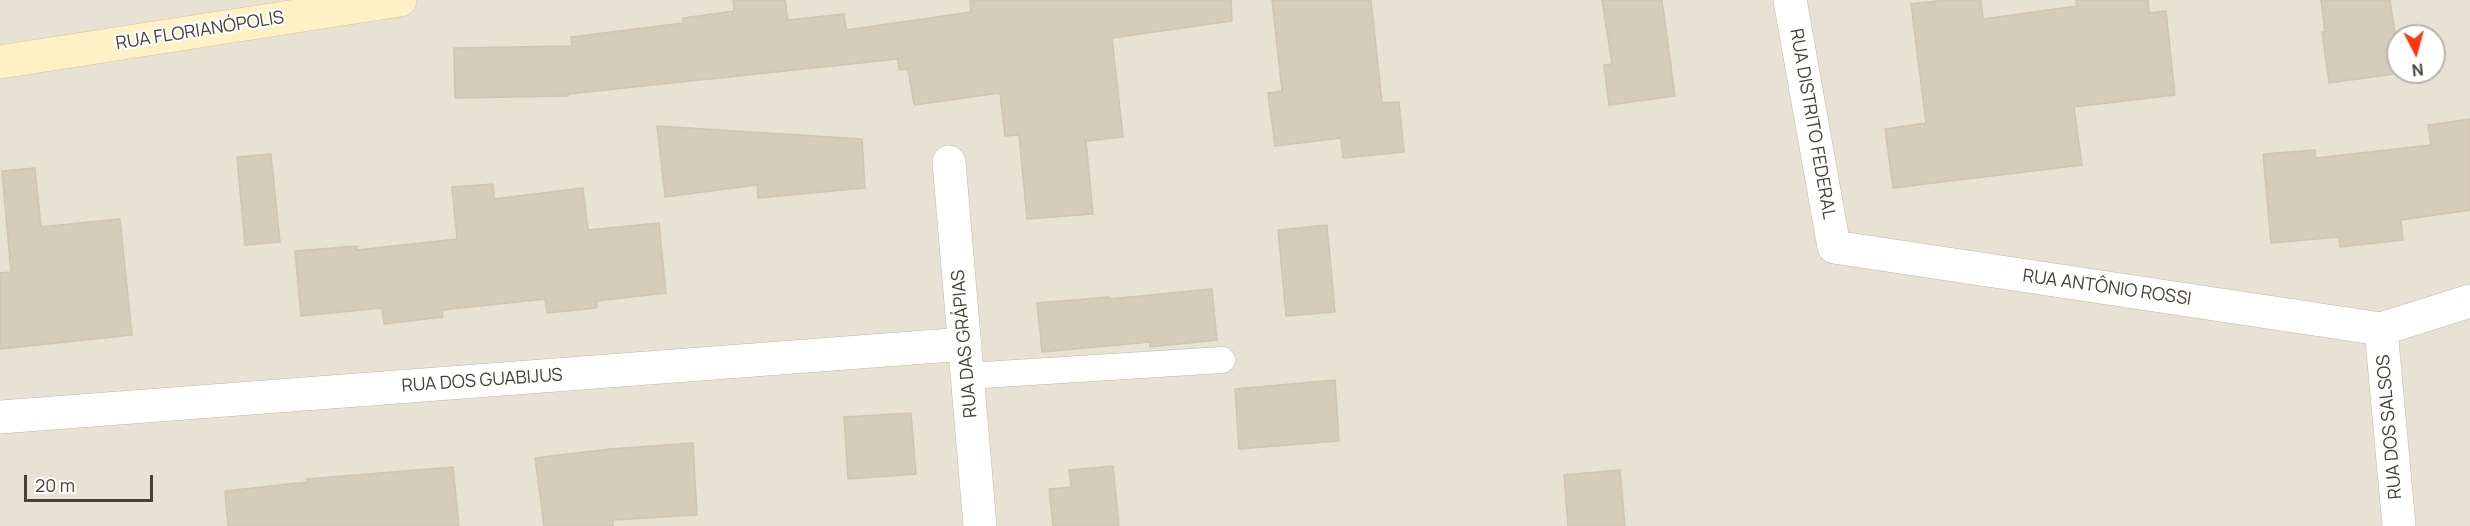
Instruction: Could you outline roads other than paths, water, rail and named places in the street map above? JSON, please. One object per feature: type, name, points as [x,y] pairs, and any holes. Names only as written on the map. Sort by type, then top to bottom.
[{"type":"street","name":"RUA FLORIANÓPOLIS","points":[[0,62],[400,0]]},
{"type":"street","name":"RUA DISTRITO FEDERAL","points":[[1790,0],[1834,247]]},
{"type":"street","name":"RUA DAS GRÁPIAS","points":[[949,162],[980,526]]},
{"type":"street","name":"RUA ANTÔNIO ROSSI","points":[[1834,247],[2381,329]]},
{"type":"street","points":[[2381,329],[2470,301]]},
{"type":"street","name":"RUA DOS SALSOS","points":[[2381,329],[2399,526]]},
{"type":"street","name":"RUA DOS GUABIJUS","points":[[0,417],[965,344]]},
{"type":"lane","points":[[968,376],[1222,360]]}]
